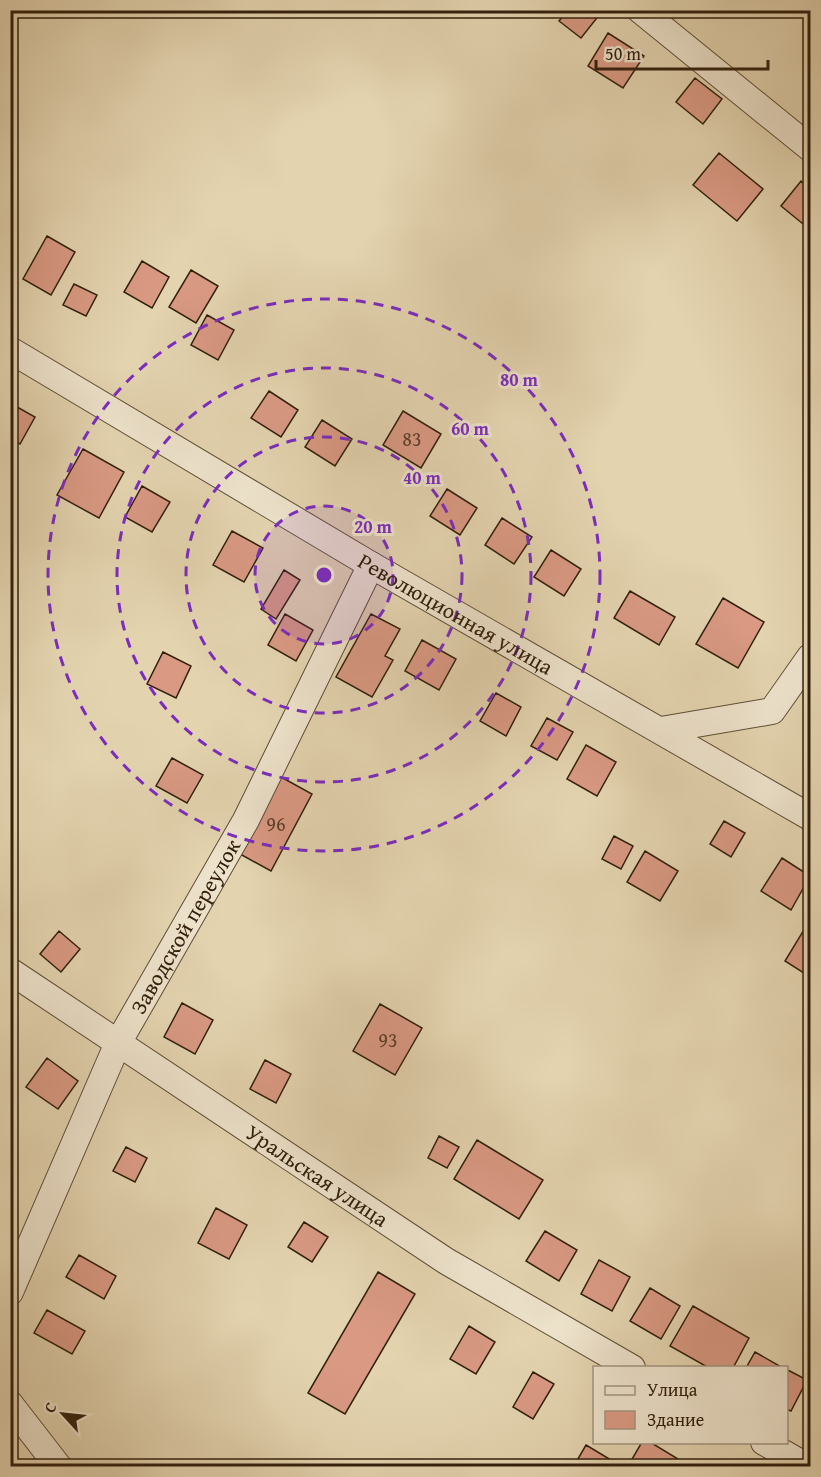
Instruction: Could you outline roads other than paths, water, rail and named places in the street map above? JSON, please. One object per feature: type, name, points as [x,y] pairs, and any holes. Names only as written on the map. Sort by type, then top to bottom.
[{"type":"street","points":[[640,10],[810,148]]},
{"type":"street","name":"Революционная улица","points":[[10,350],[371,565],[661,730],[810,818]]},
{"type":"street","name":"Заводской переулок","points":[[10,1292],[118,1043],[246,820],[371,565]]},
{"type":"street","points":[[661,730],[772,711],[810,657]]},
{"type":"street","name":"Уральская улица","points":[[10,970],[446,1261],[630,1366]]},
{"type":"street","points":[[10,1404],[57,1467]]},
{"type":"street","points":[[766,1444],[806,1467]]}]
